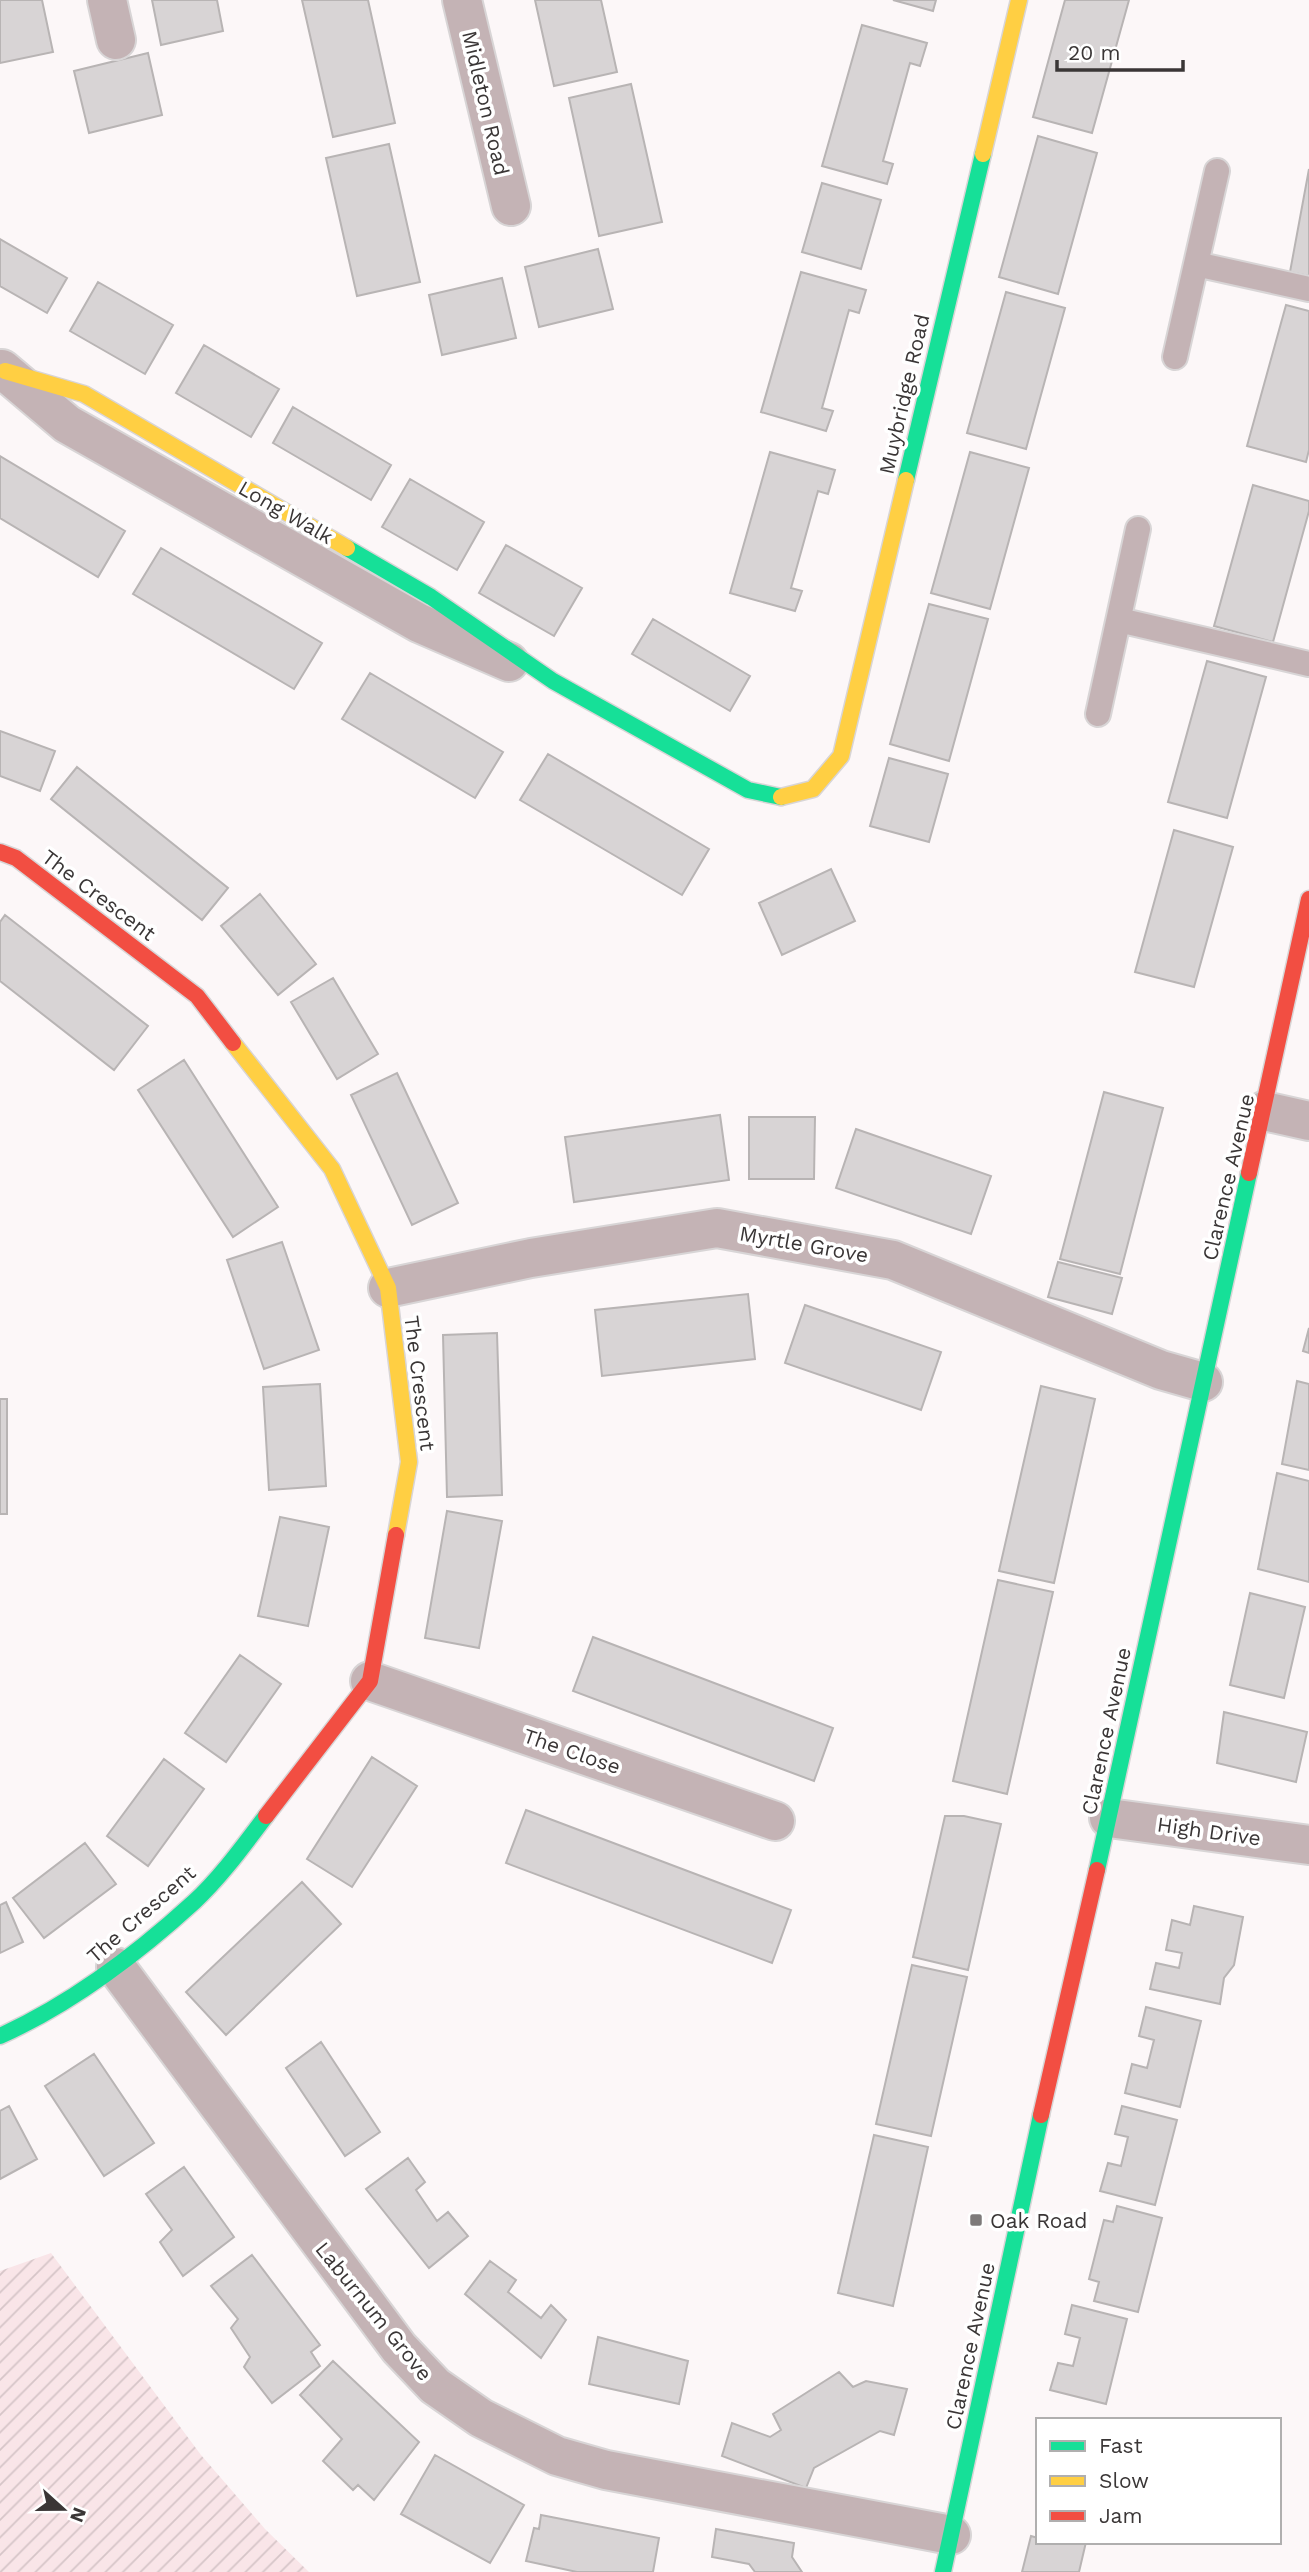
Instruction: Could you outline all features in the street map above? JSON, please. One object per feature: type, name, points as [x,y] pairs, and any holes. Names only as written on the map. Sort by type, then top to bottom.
[{"type":"street","points":[[107,0],[116,40]]},
{"type":"street","name":"Midleton Road","points":[[462,0],[510,206]]},
{"type":"street","name":"Muybridge Road","points":[[813,789],[841,756],[1019,0]]},
{"type":"street","name":"Long Walk","points":[[3,370],[67,424],[419,623],[553,681],[748,790],[780,797],[813,789]]},
{"type":"street","name":"The Crescent","points":[[0,852],[16,858],[197,996],[332,1169],[388,1287],[409,1462],[370,1681],[244,1845],[195,1901],[116,1967],[38,2020],[0,2036]]},
{"type":"street","name":"Clarence Avenue","points":[[943,2572],[1048,2081],[1109,1818],[1309,899]]},
{"type":"street","points":[[1264,1111],[1309,1121]]},
{"type":"street","name":"Myrtle Grove","points":[[388,1287],[531,1258],[717,1228],[893,1260],[1161,1370],[1203,1382]]},
{"type":"street","name":"The Close","points":[[370,1681],[775,1821]]},
{"type":"street","name":"High Drive","points":[[1109,1818],[1309,1845]]},
{"type":"street","name":"Laburnum Grove","points":[[116,1967],[399,2348],[435,2386],[481,2418],[557,2456],[606,2470],[951,2535]]},
{"type":"lane","points":[[1175,357],[1217,171]]},
{"type":"lane","points":[[1196,264],[1309,289]]},
{"type":"lane","points":[[1098,714],[1138,529]]},
{"type":"lane","points":[[1119,620],[1309,664]]},
{"type":"shaded area","points":[[51,2253],[201,2455],[265,2529],[309,2572],[0,2572],[0,2271]]},
{"type":"building","points":[[0,0],[42,0],[53,52],[0,63]]},
{"type":"building","points":[[152,0],[217,0],[223,31],[161,45]]},
{"type":"building","points":[[302,0],[368,0],[395,123],[333,137]]},
{"type":"building","points":[[535,0],[601,0],[617,72],[554,86]]},
{"type":"building","points":[[893,0],[936,0],[933,11]]},
{"type":"building","points":[[1065,0],[1129,0],[1092,133],[1033,117]]},
{"type":"building","points":[[862,25],[927,43],[920,66],[910,63],[883,161],[893,164],[887,184],[822,166]]},
{"type":"building","points":[[148,53],[162,115],[89,133],[74,71]]},
{"type":"building","points":[[631,84],[662,222],[599,236],[569,98]]},
{"type":"building","points":[[1038,136],[1097,153],[1058,294],[999,277]]},
{"type":"building","points":[[389,144],[420,282],[357,296],[326,158]]},
{"type":"building","points":[[1309,169],[1309,276],[1290,272]]},
{"type":"building","points":[[822,183],[881,200],[861,269],[802,252]]},
{"type":"building","points":[[0,239],[67,278],[47,313],[0,286]]},
{"type":"building","points":[[598,249],[613,309],[539,327],[525,267]]},
{"type":"building","points":[[801,272],[866,290],[859,313],[849,310],[822,408],[833,411],[826,431],[761,412]]},
{"type":"building","points":[[502,278],[516,338],[442,355],[429,295]]},
{"type":"building","points":[[98,282],[173,325],[145,374],[70,331]]},
{"type":"building","points":[[1006,292],[1065,308],[1026,449],[967,433]]},
{"type":"building","points":[[1286,305],[1309,311],[1309,450],[1306,462],[1247,446]]},
{"type":"building","points":[[204,345],[279,389],[251,437],[176,393]]},
{"type":"building","points":[[293,407],[391,465],[371,500],[273,443]]},
{"type":"building","points":[[770,452],[835,470],[828,494],[818,491],[791,588],[802,591],[795,611],[730,593]]},
{"type":"building","points":[[970,452],[1029,468],[990,609],[931,593]]},
{"type":"building","points":[[0,456],[125,531],[98,577],[0,518]]},
{"type":"building","points":[[410,479],[484,522],[457,570],[382,527]]},
{"type":"building","points":[[1253,485],[1309,501],[1309,511],[1273,642],[1214,626]]},
{"type":"building","points":[[506,545],[582,588],[554,636],[479,593]]},
{"type":"building","points":[[161,548],[322,643],[294,689],[133,594]]},
{"type":"building","points":[[929,604],[988,619],[949,761],[890,744]]},
{"type":"building","points":[[653,619],[750,676],[730,711],[632,654]]},
{"type":"building","points":[[1207,661],[1266,677],[1227,818],[1168,802]]},
{"type":"building","points":[[370,673],[503,752],[475,798],[342,719]]},
{"type":"building","points":[[0,731],[55,751],[40,791],[0,776]]},
{"type":"building","points":[[548,754],[709,849],[682,895],[520,800]]},
{"type":"building","points":[[889,758],[948,774],[929,842],[870,826]]},
{"type":"building","points":[[77,767],[228,888],[202,920],[51,799]]},
{"type":"building","points":[[1174,830],[1233,847],[1194,987],[1135,972]]},
{"type":"building","points":[[831,869],[855,921],[782,955],[759,903]]},
{"type":"building","points":[[260,894],[316,964],[278,995],[221,926]]},
{"type":"building","points":[[5,915],[148,1026],[114,1070],[0,981],[0,922]]},
{"type":"building","points":[[333,978],[378,1054],[337,1079],[291,1002]]},
{"type":"building","points":[[184,1060],[278,1207],[233,1237],[138,1090]]},
{"type":"building","points":[[397,1073],[458,1203],[412,1225],[351,1095]]},
{"type":"building","points":[[1104,1092],[1163,1108],[1120,1274],[1060,1259]]},
{"type":"building","points":[[720,1115],[729,1180],[574,1202],[565,1137]]},
{"type":"building","points":[[749,1117],[815,1117],[814,1179],[749,1179]]},
{"type":"building","points":[[856,1129],[991,1176],[971,1234],[836,1188]]},
{"type":"building","points":[[282,1242],[319,1350],[264,1369],[227,1260]]},
{"type":"building","points":[[1058,1262],[1122,1278],[1112,1314],[1048,1297]]},
{"type":"building","points":[[748,1294],[755,1359],[602,1376],[595,1310]]},
{"type":"building","points":[[805,1305],[941,1352],[921,1410],[785,1363]]},
{"type":"building","points":[[1309,1328],[1309,1353],[1303,1351]]},
{"type":"building","points":[[497,1333],[502,1495],[447,1497],[443,1335]]},
{"type":"building","points":[[1297,1381],[1309,1384],[1309,1470],[1282,1464]]},
{"type":"building","points":[[320,1384],[326,1486],[269,1490],[263,1387]]},
{"type":"building","points":[[1041,1386],[1095,1399],[1054,1583],[999,1571]]},
{"type":"building","points":[[0,1399],[7,1399],[7,1514],[0,1514]]},
{"type":"building","points":[[1277,1473],[1309,1481],[1309,1582],[1258,1569]]},
{"type":"building","points":[[447,1511],[502,1521],[479,1648],[425,1638]]},
{"type":"building","points":[[280,1517],[329,1527],[308,1626],[258,1616]]},
{"type":"building","points":[[998,1580],[1053,1592],[1007,1794],[953,1781]]},
{"type":"building","points":[[1250,1593],[1305,1607],[1284,1698],[1230,1685]]},
{"type":"building","points":[[593,1637],[833,1728],[814,1781],[573,1691]]},
{"type":"building","points":[[240,1655],[281,1684],[226,1762],[185,1733]]},
{"type":"building","points":[[1224,1712],[1307,1732],[1296,1782],[1217,1763]]},
{"type":"building","points":[[372,1757],[417,1786],[352,1887],[307,1859]]},
{"type":"building","points":[[164,1759],[204,1789],[148,1866],[107,1836]]},
{"type":"building","points":[[526,1810],[791,1910],[772,1963],[506,1863]]},
{"type":"building","points":[[945,1816],[964,1816],[1001,1824],[968,1970],[913,1957]]},
{"type":"building","points":[[85,1843],[116,1884],[44,1938],[13,1898]]},
{"type":"building","points":[[302,1882],[341,1924],[226,2035],[186,1992]]},
{"type":"building","points":[[6,1902],[23,1942],[0,1953],[0,1905]]},
{"type":"building","points":[[1194,1906],[1243,1917],[1234,1965],[1224,1978],[1220,2004],[1150,1989],[1156,1963],[1179,1968],[1182,1953],[1166,1950],[1172,1920],[1190,1925]]},
{"type":"building","points":[[912,1965],[967,1977],[931,2136],[876,2124]]},
{"type":"building","points":[[1146,2007],[1201,2021],[1180,2107],[1125,2093],[1132,2064],[1147,2068],[1154,2040],[1139,2036]]},
{"type":"building","points":[[321,2042],[380,2132],[345,2156],[286,2068]]},
{"type":"building","points":[[94,2054],[154,2143],[104,2176],[45,2086]]},
{"type":"building","points":[[9,2106],[37,2159],[0,2179],[0,2111]]},
{"type":"building","points":[[1122,2106],[1177,2120],[1155,2205],[1100,2191],[1108,2163],[1121,2166],[1128,2137],[1115,2134]]},
{"type":"building","points":[[874,2135],[928,2147],[893,2306],[838,2293]]},
{"type":"building","points":[[408,2158],[425,2182],[416,2190],[437,2221],[448,2212],[468,2236],[429,2268],[366,2189]]},
{"type":"building","points":[[184,2167],[234,2237],[183,2276],[160,2242],[172,2230],[146,2194]]},
{"type":"building","points":[[1117,2206],[1162,2218],[1138,2312],[1094,2301],[1099,2282],[1089,2279],[1104,2220],[1113,2222]]},
{"type":"building","points":[[252,2255],[320,2345],[311,2352],[320,2366],[272,2403],[244,2367],[250,2357],[231,2328],[238,2319],[211,2286]]},
{"type":"building","points":[[490,2261],[516,2280],[508,2292],[541,2318],[551,2305],[566,2320],[541,2358],[465,2294]]},
{"type":"building","points":[[1072,2305],[1127,2319],[1106,2404],[1050,2390],[1058,2363],[1073,2366],[1080,2338],[1065,2334]]},
{"type":"building","points":[[598,2337],[688,2361],[679,2404],[589,2384]]},
{"type":"building","points":[[333,2361],[419,2442],[374,2500],[358,2485],[353,2490],[323,2461],[342,2439],[300,2395]]},
{"type":"building","points":[[839,2372],[853,2387],[866,2381],[907,2389],[894,2435],[880,2431],[814,2468],[806,2488],[722,2456],[732,2423],[770,2437],[781,2430],[773,2414]]},
{"type":"building","points":[[435,2455],[524,2505],[490,2563],[401,2514]]},
{"type":"building","points":[[541,2515],[659,2538],[653,2572],[577,2572],[526,2561],[534,2528],[539,2529]]},
{"type":"building","points":[[716,2529],[794,2543],[792,2557],[802,2572],[755,2572],[749,2564],[712,2557]]},
{"type":"building","points":[[1031,2536],[1036,2537],[1036,2544],[1086,2544],[1079,2572],[1022,2572]]},
{"type":"traffic: fast","points":[[906,480],[983,154]]},
{"type":"traffic: fast","points":[[347,548],[431,597],[553,681],[748,790],[781,797]]},
{"type":"traffic: fast","points":[[1097,1870],[1249,1173]]},
{"type":"traffic: fast","points":[[0,2036],[77,1994],[149,1941],[214,1882],[266,1816]]},
{"type":"traffic: fast","points":[[943,2572],[1041,2115]]},
{"type":"traffic: slow","points":[[983,154],[1019,0]]},
{"type":"traffic: slow","points":[[5,371],[84,394],[347,548]]},
{"type":"traffic: slow","points":[[781,797],[813,789],[841,756],[906,480]]},
{"type":"traffic: slow","points":[[233,1043],[332,1169],[388,1288],[409,1462],[396,1535]]},
{"type":"traffic: jam","points":[[0,852],[16,858],[197,996],[233,1043]]},
{"type":"traffic: jam","points":[[1249,1173],[1309,899]]},
{"type":"traffic: jam","points":[[266,1816],[370,1681],[396,1535]]},
{"type":"traffic: jam","points":[[1041,2115],[1097,1870]]},
{"type":"place","name":"Oak Road","points":[[976,2220]]}]
